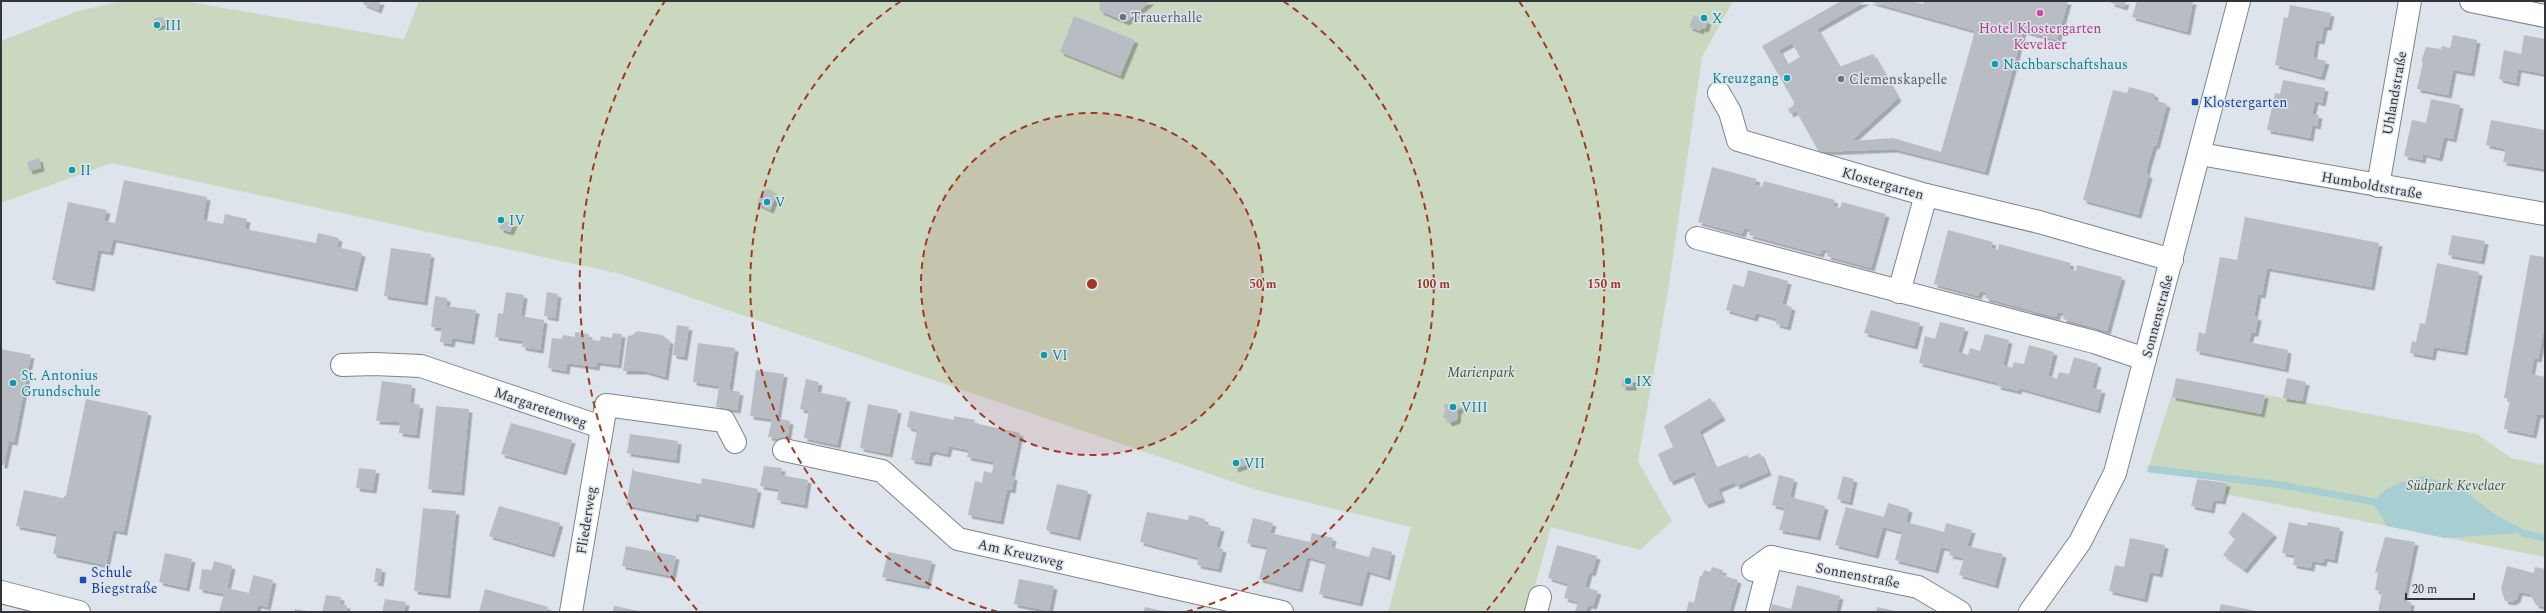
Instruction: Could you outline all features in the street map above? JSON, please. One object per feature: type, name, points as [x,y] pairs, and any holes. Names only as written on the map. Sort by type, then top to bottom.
[{"type":"street","name":"Sonnenstraße","points":[[2030,612],[2080,542],[2115,473],[2239,1]]},
{"type":"street","name":"Uhlandstraße","points":[[2378,186],[2410,1]]},
{"type":"street","points":[[2471,1],[2545,16]]},
{"type":"street","name":"Klostergarten","points":[[1719,93],[1730,112],[1738,140],[1926,195],[2039,222],[2172,260]]},
{"type":"street","name":"Humboldtstraße","points":[[2200,154],[2545,214]]},
{"type":"street","points":[[1899,292],[1926,195]]},
{"type":"street","points":[[1697,238],[2094,342],[2145,359]]},
{"type":"street","name":"Margaretenweg","points":[[342,365],[421,366],[601,427],[606,405],[724,421],[735,442]]},
{"type":"street","name":"Fliederweg","points":[[571,612],[601,427]]},
{"type":"street","name":"Am Kreuzweg","points":[[784,450],[882,471],[958,539],[1282,612]]},
{"type":"street","name":"Sonnenstraße","points":[[1771,557],[1918,587],[1960,612]]},
{"type":"street","points":[[1754,570],[1771,557]]},
{"type":"street","points":[[1757,612],[1771,557]]},
{"type":"street","points":[[1,592],[79,612]]},
{"type":"green space","name":"Marienpark","points":[[122,1],[183,1],[404,39],[419,1],[499,1],[504,3],[505,1],[1733,1],[1702,57],[1668,291],[1638,461],[1672,521],[1640,550],[1551,527],[1528,612],[1388,612],[1411,527],[1260,491],[621,274],[112,163],[1,203],[1,41],[78,11]]},
{"type":"green space","name":"Südpark Kevelaer","points":[[2266,395],[2477,434],[2511,458],[2545,465],[2545,557],[2225,494],[2227,481],[2147,472],[2171,397],[2262,414]]},
{"type":"water","points":[[2425,476],[2464,490],[2493,513],[2522,529],[2522,533],[2445,538],[2387,526],[2374,505],[2377,498],[2388,488]]},
{"type":"building","points":[[364,1],[381,1],[378,10],[363,4]]},
{"type":"building","name":"Trauerhalle","points":[[1099,1],[1151,1],[1126,22],[1100,11]]},
{"type":"building","points":[[1841,1],[1866,1],[1817,29],[1839,67],[1873,54],[1898,98],[1851,141],[1893,138],[1941,152],[1975,31],[1868,1],[1912,1],[1923,4],[1924,1],[2068,1],[2057,40],[2023,31],[1985,172],[1894,149],[1819,152],[1796,111],[1790,114],[1788,109],[1793,106],[1794,102],[1762,46]],"holes":[[[1792,43],[1800,57],[1787,65],[1779,50]]]},
{"type":"building","points":[[2112,1],[2126,1],[2124,7],[2111,3]]},
{"type":"building","points":[[2137,1],[2193,1],[2187,32],[2132,17]]},
{"type":"building","points":[[2290,5],[2331,13],[2328,27],[2324,27],[2321,41],[2316,40],[2313,58],[2326,61],[2321,77],[2275,65],[2284,17],[2288,18]]},
{"type":"building","points":[[1694,14],[1695,16],[1705,17],[1704,20],[1708,21],[1705,29],[1701,28],[1700,31],[1689,27]]},
{"type":"building","points":[[1074,16],[1135,40],[1120,76],[1060,52]]},
{"type":"building","points":[[163,17],[165,25],[155,27],[154,18]]},
{"type":"building","points":[[2453,35],[2477,40],[2471,73],[2453,70],[2448,95],[2417,89],[2423,62],[2421,62],[2426,47],[2441,49],[2442,46],[2450,48]]},
{"type":"building","points":[[2524,35],[2545,39],[2545,74],[2518,69],[2516,83],[2499,79],[2504,50],[2521,54]]},
{"type":"building","points":[[2283,80],[2325,88],[2322,103],[2315,101],[2312,114],[2319,115],[2317,126],[2312,125],[2310,138],[2267,130],[2275,93],[2280,94]]},
{"type":"building","points":[[2129,87],[2155,94],[2154,100],[2167,104],[2156,146],[2154,145],[2148,164],[2146,174],[2149,175],[2138,215],[2083,200],[2113,90],[2127,93]]},
{"type":"building","points":[[2431,99],[2460,105],[2453,139],[2444,137],[2439,158],[2423,154],[2422,160],[2404,156],[2412,120],[2426,123]]},
{"type":"building","points":[[2491,120],[2545,130],[2545,169],[2503,162],[2506,149],[2486,145]]},
{"type":"building","points":[[39,158],[41,168],[29,171],[27,162]]},
{"type":"building","points":[[1712,167],[1757,179],[1755,185],[1762,187],[1764,181],[1835,200],[1833,206],[1840,208],[1842,202],[1886,214],[1871,268],[1827,256],[1829,251],[1822,249],[1820,254],[1749,235],[1751,230],[1744,228],[1742,234],[1698,222]]},
{"type":"building","points":[[124,180],[207,197],[203,220],[223,224],[225,214],[247,219],[245,229],[316,243],[318,233],[339,238],[337,247],[362,253],[354,288],[113,239],[110,252],[98,250],[91,288],[52,280],[68,202],[107,210],[104,221],[115,223]]},
{"type":"building","points":[[768,189],[772,190],[776,196],[770,210],[757,204],[762,191]]},
{"type":"building","points":[[2245,217],[2379,243],[2371,287],[2267,268],[2262,295],[2258,294],[2254,316],[2258,317],[2255,333],[2251,333],[2249,342],[2288,350],[2285,369],[2196,351],[2199,332],[2205,334],[2220,257],[2237,260]]},
{"type":"building","points":[[500,220],[514,223],[510,232],[500,229]]},
{"type":"building","points":[[1948,230],[1993,242],[1991,248],[1998,250],[1999,244],[2071,263],[2069,269],[2076,271],[2077,265],[2122,277],[2107,331],[2063,319],[2064,313],[2058,312],[2056,317],[1985,298],[1987,293],[1980,291],[1978,296],[1934,284]]},
{"type":"building","points":[[2452,235],[2485,241],[2481,261],[2448,255]]},
{"type":"building","points":[[391,248],[431,254],[424,302],[384,296]]},
{"type":"building","points":[[2530,255],[2545,257],[2545,324],[2538,359],[2534,358],[2531,374],[2545,377],[2545,414],[2537,415],[2533,435],[2504,429],[2510,399],[2504,398]]},
{"type":"building","points":[[2437,263],[2479,272],[2464,352],[2434,347],[2432,357],[2410,353],[2412,341],[2416,342],[2420,323],[2425,324]]},
{"type":"building","points":[[1748,270],[1788,281],[1782,304],[1792,307],[1787,327],[1776,324],[1777,319],[1756,313],[1754,318],[1726,310],[1733,284],[1744,287]]},
{"type":"building","points":[[506,292],[524,295],[521,316],[544,320],[540,350],[522,347],[523,341],[495,337],[498,313],[503,314]]},
{"type":"building","points":[[547,292],[558,294],[555,318],[544,316]]},
{"type":"building","points":[[435,296],[447,298],[446,306],[476,310],[471,341],[452,338],[451,344],[440,342],[442,328],[431,327]]},
{"type":"building","points":[[1871,310],[1920,323],[1914,346],[1864,333]]},
{"type":"building","points":[[1940,322],[1965,328],[1958,352],[1968,355],[1970,348],[1980,351],[1985,334],[2009,340],[2003,365],[2012,368],[2014,362],[2024,364],[2029,345],[2054,352],[2048,376],[2057,379],[2059,372],[2069,374],[2074,357],[2098,364],[2092,388],[2102,390],[2097,410],[2019,388],[2018,391],[1997,386],[1998,383],[1919,363],[1925,336],[1935,339]]},
{"type":"building","points":[[677,325],[689,327],[684,357],[673,355]]},
{"type":"building","points":[[637,331],[662,335],[670,341],[665,377],[644,371],[623,371],[628,335],[631,336]]},
{"type":"building","points":[[575,332],[589,334],[588,339],[600,341],[601,336],[612,338],[613,333],[622,334],[618,365],[597,362],[596,367],[567,363],[566,371],[548,368],[552,338],[562,339],[563,335],[575,337]]},
{"type":"building","points":[[698,343],[735,348],[729,390],[740,392],[737,410],[716,407],[719,386],[693,382]]},
{"type":"building","name":"St. Antonius Grundschule","points":[[1,349],[31,355],[14,442],[9,441],[4,465],[1,465]]},
{"type":"building","points":[[756,370],[784,374],[777,418],[790,421],[787,440],[768,437],[772,419],[750,416]]},
{"type":"building","points":[[2176,378],[2265,395],[2261,414],[2172,397]]},
{"type":"building","points":[[2287,378],[2306,382],[2302,401],[2283,398]]},
{"type":"building","points":[[806,379],[819,382],[817,392],[847,398],[837,445],[804,438],[809,411],[800,409]]},
{"type":"building","points":[[1622,379],[1633,379],[1633,387],[1622,387]]},
{"type":"building","points":[[382,381],[412,385],[410,403],[420,405],[416,435],[399,433],[400,422],[376,421]]},
{"type":"building","points":[[1710,398],[1722,417],[1699,431],[1715,468],[1747,455],[1749,458],[1760,453],[1768,472],[1736,486],[1735,482],[1718,489],[1722,499],[1705,505],[1693,477],[1697,476],[1695,471],[1670,482],[1658,454],[1673,447],[1664,426]]},
{"type":"building","points":[[86,399],[148,412],[124,532],[113,530],[106,565],[53,554],[57,534],[16,526],[24,490],[63,498],[66,495]]},
{"type":"building","points":[[868,404],[898,410],[889,454],[860,448]]},
{"type":"building","points":[[1445,404],[1459,405],[1460,410],[1458,410],[1457,420],[1449,423],[1445,418],[1443,419],[1445,408],[1443,406]]},
{"type":"building","points":[[436,406],[469,409],[461,492],[428,489]]},
{"type":"building","points":[[910,411],[954,420],[954,416],[975,420],[974,423],[1020,433],[1011,476],[1014,477],[1012,490],[1007,489],[1000,521],[968,515],[975,481],[982,483],[984,471],[992,473],[994,462],[967,457],[969,450],[949,446],[947,454],[933,451],[930,453],[928,463],[911,460],[917,430],[907,427]]},
{"type":"building","points":[[511,423],[572,440],[563,472],[501,454]]},
{"type":"building","points":[[630,434],[678,441],[676,460],[627,453]]},
{"type":"building","points":[[1244,458],[1246,465],[1235,469],[1233,462]]},
{"type":"building","points":[[764,466],[782,468],[781,475],[808,480],[804,505],[777,500],[779,489],[760,486]]},
{"type":"building","points":[[633,467],[634,471],[701,484],[702,478],[758,489],[751,525],[696,513],[695,519],[626,505]]},
{"type":"building","points":[[359,468],[376,470],[373,490],[356,488]]},
{"type":"building","points":[[1779,475],[1794,479],[1790,497],[1825,506],[1817,537],[1779,530],[1785,508],[1772,505]]},
{"type":"building","points":[[1843,476],[1854,479],[1849,502],[1837,499]]},
{"type":"building","points":[[2197,479],[2227,483],[2222,501],[2213,500],[2211,510],[2191,506]]},
{"type":"building","points":[[1057,484],[1088,491],[1077,537],[1046,530]]},
{"type":"building","points":[[1888,503],[1909,509],[1906,522],[1944,532],[1946,523],[1972,530],[1967,546],[2003,554],[1995,585],[1959,575],[1964,558],[1949,555],[1951,549],[1941,547],[1935,570],[1895,560],[1902,532],[1883,527],[1875,555],[1835,545],[1846,507],[1884,517]]},
{"type":"building","points":[[499,506],[560,523],[551,554],[489,536]]},
{"type":"building","points":[[423,508],[456,511],[447,595],[414,591]]},
{"type":"building","points":[[1147,512],[1188,520],[1189,515],[1205,519],[1204,524],[1221,528],[1216,547],[1223,549],[1218,569],[1197,565],[1199,558],[1140,542]]},
{"type":"building","points":[[2243,512],[2274,534],[2244,570],[2223,555],[2235,539],[2228,533]]},
{"type":"building","points":[[1253,518],[1273,523],[1270,533],[1310,542],[1312,533],[1333,538],[1331,547],[1369,557],[1372,547],[1392,552],[1387,577],[1367,571],[1359,603],[1319,594],[1326,562],[1307,557],[1299,589],[1259,579],[1267,547],[1247,543]]},
{"type":"building","points":[[2289,522],[2307,526],[2308,522],[2340,528],[2334,560],[2324,558],[2323,563],[2312,561],[2311,568],[2293,565],[2295,555],[2282,553]]},
{"type":"building","points":[[2385,537],[2415,542],[2403,601],[2411,602],[2410,612],[2378,612],[2382,592],[2375,590],[2378,573],[2375,572]]},
{"type":"building","points":[[2130,538],[2165,545],[2159,574],[2150,572],[2144,599],[2109,591],[2115,565],[2124,567]]},
{"type":"building","points":[[1557,545],[1597,556],[1592,573],[1589,572],[1585,587],[1598,591],[1593,606],[1588,605],[1586,612],[1575,612],[1578,602],[1564,598],[1568,584],[1548,578]]},
{"type":"building","points":[[626,546],[676,556],[672,576],[622,566]]},
{"type":"building","points":[[888,552],[932,561],[926,586],[882,577]]},
{"type":"building","points":[[165,553],[192,559],[186,588],[159,582]]},
{"type":"building","points":[[214,561],[232,566],[227,588],[249,593],[253,575],[273,580],[267,607],[258,605],[256,612],[219,612],[224,594],[199,589],[202,569],[212,570]]},
{"type":"building","points":[[2507,566],[2534,573],[2535,567],[2545,569],[2545,607],[2536,605],[2530,594],[2519,592],[2517,599],[2512,602],[2505,601],[2501,589]]},
{"type":"building","points":[[1712,567],[1723,570],[1722,575],[1738,580],[1729,612],[1717,610],[1716,612],[1686,612],[1689,601],[1694,603],[1700,576],[1702,576],[1704,570],[1710,572]]},
{"type":"building","points":[[376,568],[382,569],[380,583],[374,582]]},
{"type":"building","points":[[1019,579],[1054,586],[1049,611],[1014,604]]},
{"type":"building","points":[[1797,585],[1840,596],[1836,612],[1770,612],[1772,604],[1791,609]]},
{"type":"building","points":[[485,589],[548,607],[546,612],[479,612]]},
{"type":"building","points":[[326,595],[341,597],[340,604],[347,605],[346,612],[322,612]]},
{"type":"building","points":[[385,599],[406,602],[404,612],[382,612]]},
{"type":"building","points":[[2221,604],[2257,611],[2257,612],[2219,612]]},
{"type":"building","points":[[614,605],[615,606],[643,612],[613,612]]},
{"type":"building","points":[[1145,607],[1163,611],[1163,612],[1143,612]]},
{"type":"building","points":[[1877,607],[1896,611],[1896,612],[1876,612]]},
{"type":"building","points":[[295,609],[307,611],[307,612],[294,612]]},
{"type":"waterway","points":[[2151,469],[2282,485],[2375,502]]},
{"type":"waterway","points":[[2522,533],[2545,538]]},
{"type":"place","name":"Hotel Klostergarten Kevelaer","points":[[2040,13]]},
{"type":"place","name":"Trauerhalle","points":[[1123,17]]},
{"type":"place","name":"X","points":[[1704,18]]},
{"type":"place","name":"III","points":[[157,25]]},
{"type":"place","name":"Nachbarschaftshaus","points":[[1995,64]]},
{"type":"place","name":"Kreuzgang","points":[[1787,78]]},
{"type":"place","name":"Clemenskapelle","points":[[1841,79]]},
{"type":"place","name":"Klostergarten","points":[[2195,102]]},
{"type":"place","name":"II","points":[[72,170]]},
{"type":"place","name":"V","points":[[767,202]]},
{"type":"place","name":"IV","points":[[501,220]]},
{"type":"place","name":"VI","points":[[1044,355]]},
{"type":"place","name":"IX","points":[[1628,381]]},
{"type":"place","name":"St. Antonius Grundschule","points":[[13,383]]},
{"type":"place","name":"VIII","points":[[1453,407]]},
{"type":"place","name":"VII","points":[[1236,463]]},
{"type":"place","name":"Schule Biegstraße","points":[[83,580]]}]
